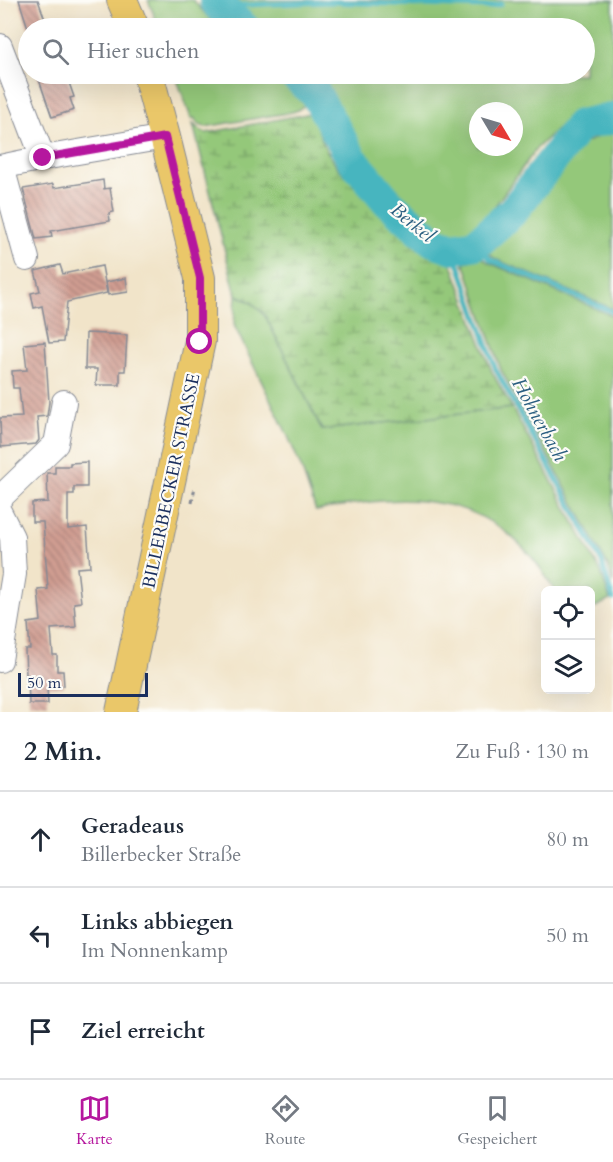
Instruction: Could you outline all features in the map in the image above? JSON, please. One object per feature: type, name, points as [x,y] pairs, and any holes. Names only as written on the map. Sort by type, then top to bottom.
[{"type":"main road","points":[[122,0],[130,18]]},
{"type":"main road","name":"BILLERBECKER STRASSE","points":[[121,712],[200,342],[200,278],[151,84]]},
{"type":"street","points":[[0,46],[43,158]]},
{"type":"street","points":[[27,260],[1,167],[165,137]]},
{"type":"street","points":[[0,498],[56,444],[64,402]]},
{"type":"street","points":[[0,513],[12,537],[14,574],[0,660]]},
{"type":"green space","points":[[148,0],[193,0],[209,18],[155,18]]},
{"type":"green space","points":[[233,0],[613,0],[613,104],[575,113],[563,123],[536,149],[485,220],[471,231],[457,237],[440,233],[374,166],[344,126],[331,95],[324,84],[595,84],[595,18],[253,18]]},
{"type":"green space","points":[[179,84],[285,84],[305,105],[288,113],[205,127],[191,118]]},
{"type":"green space","points":[[311,113],[327,151],[339,169],[404,231],[427,249],[451,262],[492,372],[512,408],[322,430],[266,317],[252,303],[236,295],[193,124],[206,133]]},
{"type":"green space","points":[[604,134],[613,134],[613,309],[495,259],[489,253],[563,162],[580,145]]},
{"type":"green space","points":[[482,257],[488,262],[613,316],[613,583],[608,566],[501,370],[463,264]]},
{"type":"green space","points":[[236,295],[252,303],[266,317],[322,430],[512,408],[601,572],[610,600],[595,607],[595,586],[551,586],[532,558],[508,534],[481,517],[452,506],[421,501],[387,500],[316,511],[287,434],[234,325]]},
{"type":"building","points":[[19,0],[38,0],[44,18],[25,18]]},
{"type":"building","points":[[40,84],[69,84],[74,97],[70,98],[74,110],[52,117]]},
{"type":"building","points":[[103,180],[104,189],[110,188],[114,212],[109,213],[110,221],[51,231],[52,237],[36,239],[23,189],[53,184],[54,188]]},
{"type":"building","points":[[60,265],[63,274],[102,266],[107,293],[67,302],[63,342],[49,343],[42,306],[34,308],[31,293],[40,291],[35,271]]},
{"type":"building","points":[[126,278],[128,292],[108,295],[106,282]]},
{"type":"building","points":[[86,333],[127,335],[125,371],[120,371],[120,385],[96,385],[97,369],[85,369]]},
{"type":"building","points":[[45,342],[49,402],[47,416],[37,417],[39,440],[36,444],[1,447],[0,418],[22,417],[19,388],[13,388],[12,371],[27,370],[24,344]]},
{"type":"building","points":[[87,462],[87,487],[74,487],[74,494],[68,494],[68,529],[87,527],[90,567],[77,568],[81,602],[74,603],[76,627],[51,629],[53,655],[57,655],[57,671],[63,671],[64,686],[47,687],[48,704],[29,704],[25,649],[30,649],[28,623],[41,621],[38,590],[48,589],[43,522],[32,522],[32,503],[48,502],[47,473],[55,473],[55,466],[70,466],[70,463]]},
{"type":"waterway","name":"Berkel","points":[[215,0],[233,18]]},
{"type":"waterway","points":[[219,6],[330,2],[488,7],[501,4]]},
{"type":"waterway","name":"Berkel","points":[[305,84],[315,93],[352,159],[388,202],[433,241],[453,248],[476,244],[512,212],[580,125],[613,118]]},
{"type":"waterway","points":[[476,244],[491,260],[613,312]]},
{"type":"waterway","name":"Hohnerbach","points":[[453,248],[496,370],[602,562],[613,599]]},
{"type":"route","points":[[43,158],[165,137],[200,278],[200,342]]}]
